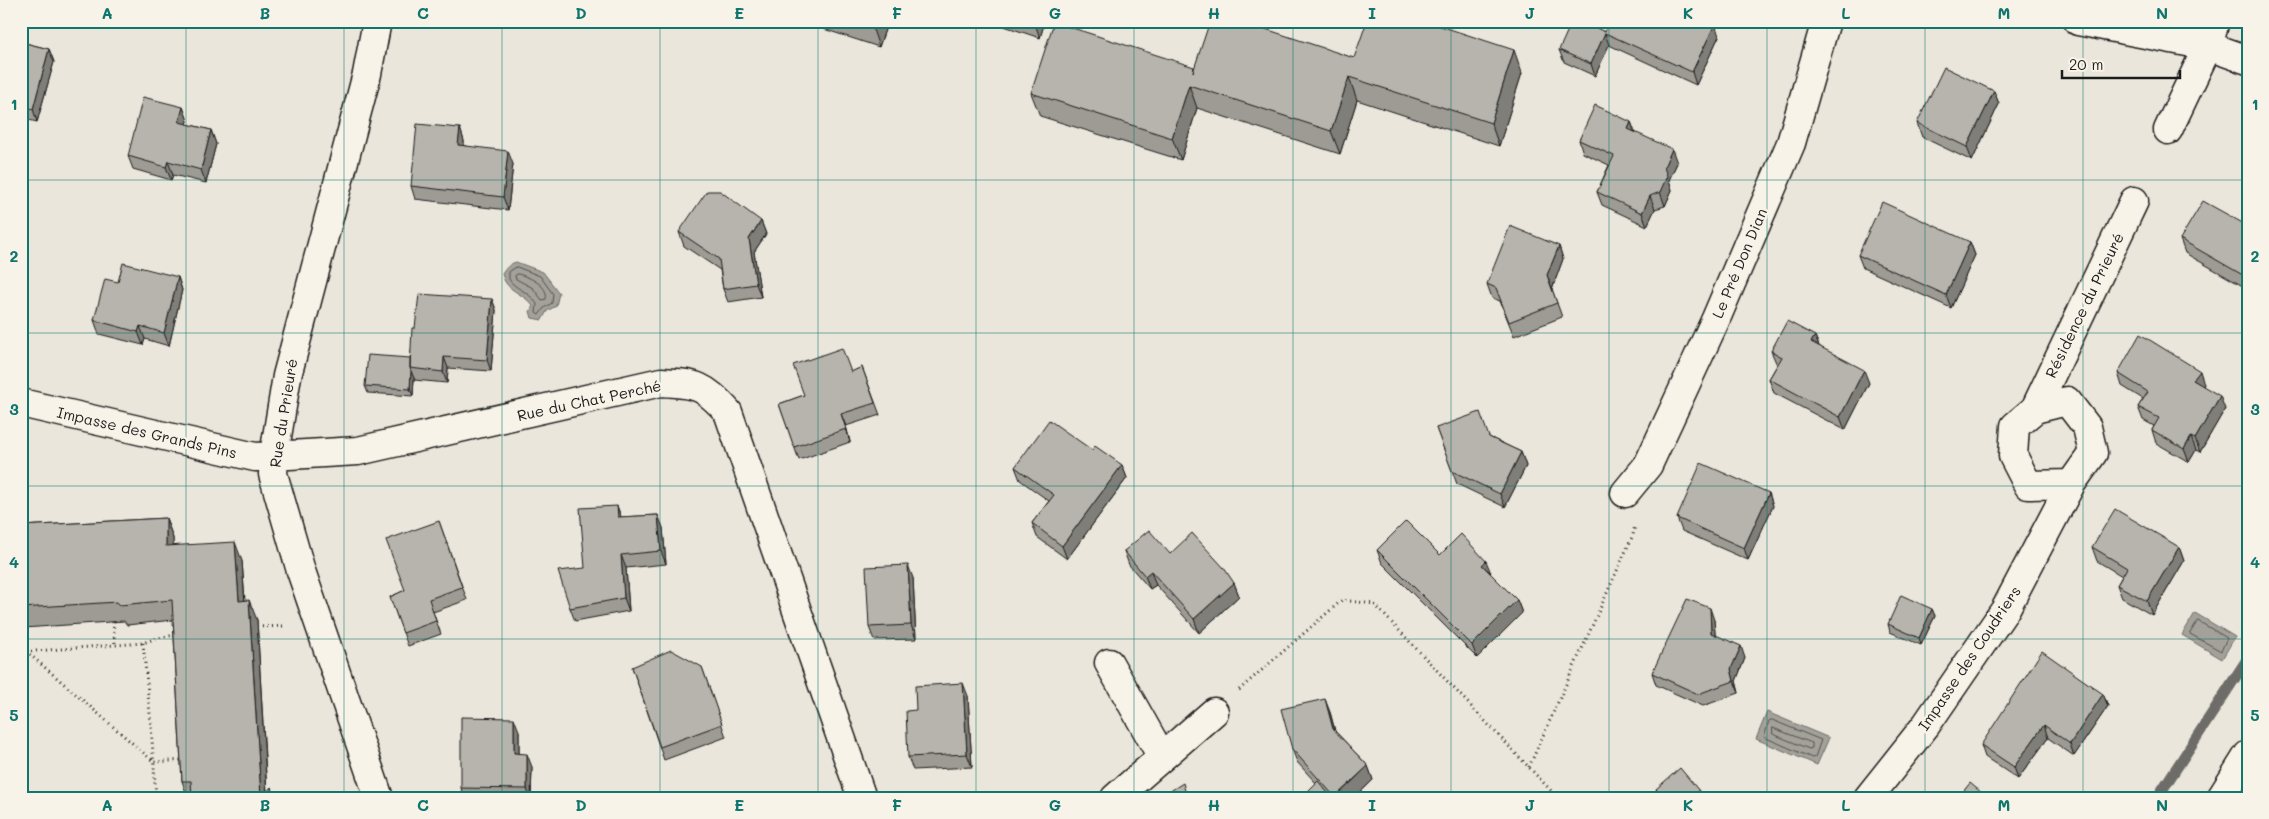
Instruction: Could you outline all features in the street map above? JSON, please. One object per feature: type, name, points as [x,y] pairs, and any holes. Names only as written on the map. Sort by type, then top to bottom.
[{"type":"street","name":"Rue du Prieuré","points":[[377,21],[367,74],[287,376],[274,455],[274,474],[295,554],[379,798]]},
{"type":"street","name":"Le Pré Don Dian","points":[[1625,492],[1648,465],[1788,152],[1826,21]]},
{"type":"street","points":[[2078,21],[2212,34],[2248,60]]},
{"type":"street","points":[[2168,130],[2212,34]]},
{"type":"street","name":"Résidence du Prieuré","points":[[2035,409],[2134,201]]},
{"type":"street","name":"Rue du Chat Perché","points":[[274,455],[358,451],[661,382],[692,384],[710,392],[728,412],[740,440],[862,798]]},
{"type":"street","name":"Impasse des Coudriers","points":[[1868,798],[1926,725],[2006,610],[2071,484],[2093,453],[2087,427],[2067,401],[2035,409],[2015,426],[2013,456],[2028,485],[2071,484]]},
{"type":"street","name":"Impasse des Grands Pins","points":[[21,403],[255,457],[274,455]]},
{"type":"street","points":[[1109,663],[1162,757]]},
{"type":"street","points":[[1115,798],[1214,712]]},
{"type":"street","points":[[2221,798],[2248,755]]},
{"type":"path","points":[[1529,767],[1633,535],[1637,516],[1625,492]]},
{"type":"path","points":[[1214,712],[1342,600],[1374,604],[1558,798]]},
{"type":"path","points":[[113,622],[115,645]]},
{"type":"path","points":[[21,652],[143,643],[156,638],[179,634]]},
{"type":"path","points":[[143,643],[156,798]]},
{"type":"path","points":[[26,651],[154,762],[187,760]]},
{"type":"water","points":[[516,262],[543,272],[559,293],[556,306],[547,311],[542,320],[532,318],[530,311],[533,306],[507,285],[504,280],[502,274],[508,266]]},
{"type":"water","points":[[2195,613],[2235,637],[2222,659],[2182,635]]},
{"type":"water","points":[[1767,712],[1829,738],[1817,765],[1756,739]]},
{"type":"building","points":[[1210,21],[1241,21],[1354,58],[1367,21],[1425,21],[1514,50],[1491,123],[1349,77],[1331,131],[1189,85],[1172,138],[1031,93],[1054,22],[1194,67],[1193,72]]},
{"type":"building","points":[[1572,21],[1581,21],[1605,32],[1610,21],[1708,21],[1715,24],[1692,72],[1605,33],[1591,64],[1559,50]]},
{"type":"building","points":[[21,42],[49,49],[33,109],[21,106]]},
{"type":"building","points":[[1944,67],[1994,91],[1967,147],[1917,123]]},
{"type":"building","points":[[143,97],[183,107],[179,122],[211,130],[201,170],[168,161],[166,167],[128,156]]},
{"type":"building","points":[[1595,105],[1631,122],[1628,129],[1672,149],[1664,167],[1667,176],[1660,192],[1650,196],[1642,213],[1597,192],[1614,156],[1579,140]]},
{"type":"building","points":[[417,124],[460,128],[458,145],[508,151],[503,197],[411,186]]},
{"type":"building","points":[[707,191],[720,191],[761,221],[749,239],[756,284],[723,289],[719,259],[679,232]]},
{"type":"building","points":[[2203,201],[2248,226],[2248,278],[2180,239]]},
{"type":"building","points":[[1882,202],[1970,242],[1946,295],[1858,255]]},
{"type":"building","points":[[1510,226],[1559,246],[1547,275],[1557,303],[1509,322],[1496,288],[1487,284]]},
{"type":"building","points":[[123,263],[178,277],[164,333],[140,326],[138,332],[94,320],[105,279],[118,282]]},
{"type":"building","points":[[419,294],[492,299],[487,360],[444,357],[443,372],[410,368],[412,328],[415,328]]},
{"type":"building","points":[[1787,321],[1815,336],[1811,342],[1864,370],[1840,417],[1769,379],[1782,357],[1771,351]]},
{"type":"building","points":[[2140,334],[2200,371],[2193,380],[2220,396],[2195,439],[2191,437],[2184,449],[2152,430],[2159,418],[2138,407],[2148,392],[2118,373]]},
{"type":"building","points":[[842,348],[851,372],[862,367],[875,403],[841,414],[846,429],[794,447],[779,404],[804,395],[793,365]]},
{"type":"building","points":[[368,355],[410,358],[410,389],[365,386]]},
{"type":"building","points":[[1480,412],[1489,437],[1521,452],[1500,494],[1452,471],[1436,428]]},
{"type":"building","points":[[1049,420],[1092,450],[1095,446],[1122,465],[1062,546],[1032,523],[1054,495],[1015,467]]},
{"type":"building","points":[[1701,463],[1769,493],[1744,548],[1677,518]]},
{"type":"building","points":[[617,506],[618,517],[658,515],[661,551],[621,555],[624,598],[570,608],[558,571],[585,568],[580,508]]},
{"type":"building","points":[[2115,509],[2179,547],[2147,601],[2117,585],[2127,568],[2092,547]]},
{"type":"building","points":[[166,518],[166,546],[235,542],[239,601],[249,600],[261,798],[192,798],[191,781],[182,781],[172,600],[120,605],[117,602],[21,608],[21,526]]},
{"type":"building","points":[[439,521],[462,587],[429,599],[436,621],[403,633],[390,597],[405,590],[386,540]]},
{"type":"building","points":[[1406,521],[1440,555],[1461,534],[1486,561],[1482,565],[1517,600],[1472,645],[1377,550]]},
{"type":"building","points":[[1149,530],[1170,554],[1192,533],[1224,568],[1234,583],[1194,619],[1151,571],[1145,576],[1124,551]]},
{"type":"building","points":[[908,565],[911,625],[869,627],[866,567]]},
{"type":"building","points":[[1901,595],[1932,609],[1919,638],[1888,624]]},
{"type":"building","points":[[1687,599],[1710,608],[1711,633],[1741,646],[1731,669],[1734,681],[1698,694],[1652,673]]},
{"type":"building","points":[[671,650],[702,667],[722,724],[660,747],[632,667]]},
{"type":"building","points":[[2042,651],[2103,694],[2070,744],[2044,725],[2014,767],[1981,745]]},
{"type":"building","points":[[963,683],[967,754],[908,757],[906,711],[916,710],[915,686]]},
{"type":"building","points":[[1325,699],[1333,729],[1368,766],[1335,797],[1292,749],[1281,709]]},
{"type":"building","points":[[461,717],[514,718],[514,753],[527,754],[527,789],[461,788]]},
{"type":"building","points":[[1680,768],[1705,798],[1660,798],[1662,796],[1656,789]]},
{"type":"building","points":[[1318,781],[1332,798],[1301,798]]},
{"type":"building","points":[[1183,783],[1187,798],[1159,798]]},
{"type":"building","points":[[1970,783],[1988,798],[1958,798]]},
{"type":"building","points":[[271,787],[272,798],[262,798]]},
{"type":"waterway","points":[[2157,798],[2248,658]]}]
